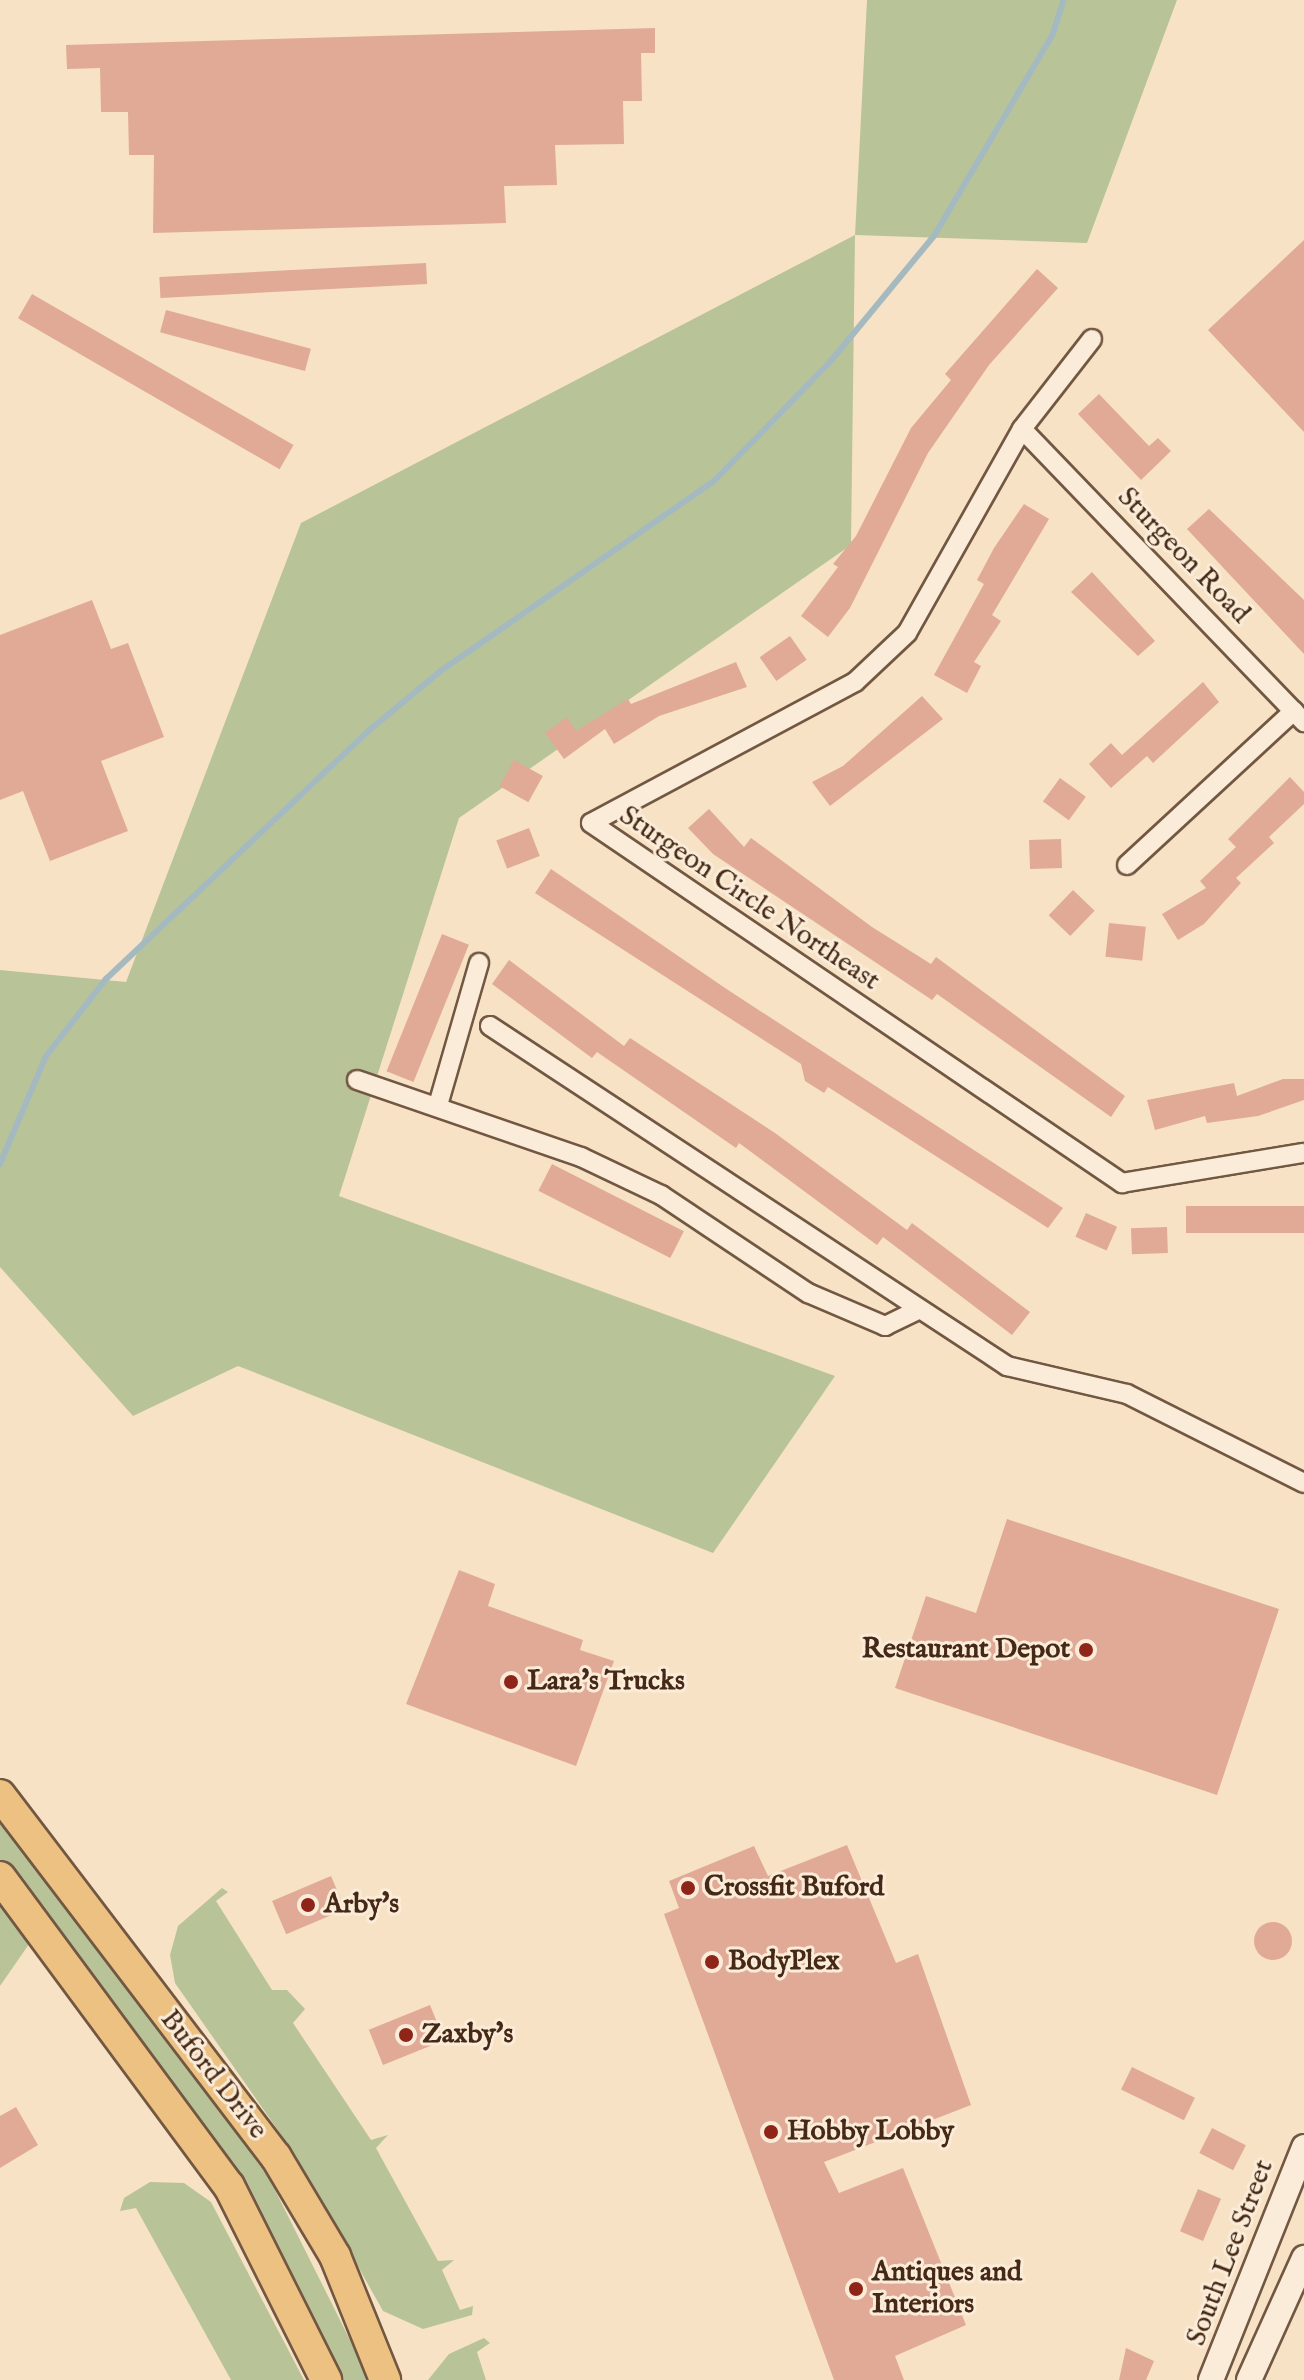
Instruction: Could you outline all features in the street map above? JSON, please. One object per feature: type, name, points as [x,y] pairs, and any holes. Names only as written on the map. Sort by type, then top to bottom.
[{"type":"highway","name":"Buford Drive","points":[[0,1795],[276,2157],[335,2256],[385,2380]]},
{"type":"highway","name":"Buford Drive","points":[[0,1877],[229,2186],[326,2380]]},
{"type":"main road","name":"South Lee Street","points":[[1211,2380],[1304,2147]]},
{"type":"main road","points":[[1249,2380],[1304,2258]]},
{"type":"street","name":"Sturgeon Circle Northeast","points":[[1092,339],[1022,429],[907,633],[855,682],[591,823],[1122,1183],[1304,1153]]},
{"type":"street","name":"Sturgeon Road","points":[[1022,429],[1299,716]]},
{"type":"street","points":[[1127,865],[1299,716]]},
{"type":"street","points":[[438,1105],[479,963]]},
{"type":"street","points":[[490,1026],[916,1311],[1007,1366],[1127,1394],[1304,1483]]},
{"type":"street","points":[[357,1080],[438,1105],[661,1195],[808,1293],[885,1326],[916,1311]]},
{"type":"green space","points":[[867,0],[1177,0],[1087,243],[855,235]]},
{"type":"green space","points":[[855,235],[851,545],[459,818],[339,1196],[835,1376],[713,1553],[238,1366],[133,1416],[0,1267],[0,970],[126,982],[301,523]]},
{"type":"green space","points":[[0,1812],[269,2178],[370,2380],[340,2380],[257,2214],[45,1921],[0,1986]]},
{"type":"green space","points":[[222,1888],[228,1892],[216,1901],[272,1990],[287,1990],[305,2009],[293,2023],[371,2140],[388,2135],[376,2148],[438,2261],[454,2260],[442,2270],[460,2310],[473,2306],[472,2315],[423,2329],[383,2311],[296,2156],[175,1983],[170,1955],[178,1926]]},
{"type":"green space","points":[[150,2182],[184,2183],[211,2202],[304,2380],[231,2380],[136,2208],[120,2211],[124,2198]]},
{"type":"green space","points":[[484,2338],[490,2343],[477,2352],[486,2380],[428,2380],[449,2354]]},
{"type":"building","points":[[655,28],[655,53],[641,53],[642,101],[623,101],[624,144],[555,145],[557,185],[504,186],[506,223],[153,233],[154,155],[129,155],[128,112],[101,112],[100,68],[67,69],[66,45]]},
{"type":"building","points":[[1304,240],[1304,432],[1208,330]]},
{"type":"building","points":[[426,263],[427,284],[160,298],[159,277]]},
{"type":"building","points":[[1037,269],[1058,288],[989,365],[928,453],[850,608],[828,637],[801,616],[838,567],[833,564],[856,536],[911,428],[951,380],[945,374]]},
{"type":"building","points":[[32,294],[294,445],[280,469],[18,318]]},
{"type":"building","points":[[166,310],[311,349],[305,371],[160,332]]},
{"type":"building","points":[[1099,394],[1149,446],[1158,438],[1171,451],[1141,480],[1078,414]]},
{"type":"building","points":[[1024,504],[1049,519],[992,615],[1001,621],[974,662],[981,666],[967,693],[934,675],[984,584],[977,580]]},
{"type":"building","points":[[1209,509],[1304,600],[1304,654],[1187,529]]},
{"type":"building","points":[[1092,572],[1155,641],[1138,656],[1071,592]]},
{"type":"building","points":[[92,600],[111,649],[128,643],[164,737],[101,761],[128,831],[50,861],[23,791],[0,800],[0,635]]},
{"type":"building","points":[[790,636],[807,660],[776,681],[760,657]]},
{"type":"building","points":[[736,662],[747,687],[659,716],[614,744],[605,729],[564,759],[545,733],[567,717],[576,731],[628,699],[631,704]]},
{"type":"building","points":[[1203,682],[1219,702],[1153,763],[1147,756],[1111,788],[1089,764],[1111,743],[1122,755]]},
{"type":"building","points":[[922,696],[943,719],[830,806],[812,782],[843,766]]},
{"type":"building","points":[[514,760],[543,776],[528,802],[499,786]]},
{"type":"building","points":[[1290,777],[1304,792],[1304,804],[1269,837],[1274,843],[1236,878],[1241,883],[1204,924],[1178,940],[1162,914],[1206,888],[1200,881],[1236,847],[1228,839]]},
{"type":"building","points":[[1060,778],[1086,797],[1069,820],[1043,801]]},
{"type":"building","points":[[709,809],[744,847],[751,838],[872,927],[931,964],[936,957],[1125,1096],[1111,1117],[937,994],[932,1000],[713,854],[688,828]]},
{"type":"building","points":[[529,828],[540,856],[507,869],[496,841]]},
{"type":"building","points":[[1061,839],[1062,868],[1030,869],[1029,840]]},
{"type":"building","points":[[551,869],[725,988],[1063,1208],[1048,1228],[828,1087],[824,1093],[805,1081],[801,1064],[535,893]]},
{"type":"building","points":[[1073,890],[1095,911],[1070,936],[1049,915]]},
{"type":"building","points":[[1109,923],[1146,927],[1142,961],[1105,957]]},
{"type":"building","points":[[442,934],[469,945],[413,1082],[387,1071]]},
{"type":"building","points":[[509,960],[624,1046],[630,1038],[775,1133],[907,1230],[912,1223],[1030,1312],[1012,1335],[883,1237],[877,1245],[739,1143],[736,1148],[597,1052],[592,1058],[492,984]]},
{"type":"building","points":[[1283,1079],[1304,1079],[1304,1100],[1258,1116],[1207,1123],[1205,1116],[1155,1130],[1147,1100],[1234,1083],[1237,1096]]},
{"type":"building","points":[[552,1164],[684,1231],[670,1258],[538,1191]]},
{"type":"building","points":[[1186,1206],[1304,1206],[1304,1233],[1186,1233]]},
{"type":"building","points":[[1086,1213],[1117,1227],[1106,1251],[1075,1237]]},
{"type":"building","points":[[1167,1227],[1168,1253],[1132,1254],[1131,1228]]},
{"type":"building","name":"Restaurant Depot","points":[[1007,1519],[1279,1609],[1217,1795],[895,1688],[926,1596],[976,1613]]},
{"type":"building","name":"Lara's Trucks","points":[[459,1570],[495,1584],[488,1606],[583,1640],[580,1650],[614,1661],[576,1766],[406,1704]]},
{"type":"building","points":[[847,1845],[896,1963],[918,1954],[971,2105],[824,2162],[839,2193],[903,2168],[966,2325],[895,2356],[904,2380],[834,2380],[664,1914],[679,1908],[669,1881],[754,1846],[768,1876]]},
{"type":"building","name":"Arby's","points":[[331,1876],[345,1909],[286,1934],[272,1901]]},
{"type":"building","points":[[1273,1922],[1287,1927],[1292,1941],[1287,1955],[1273,1960],[1259,1955],[1254,1941],[1259,1927]]},
{"type":"building","name":"Zaxby's","points":[[430,2005],[444,2040],[383,2065],[369,2030]]},
{"type":"building","points":[[1132,2067],[1195,2098],[1184,2120],[1121,2089]]},
{"type":"building","points":[[16,2107],[38,2145],[0,2168],[0,2116]]},
{"type":"building","points":[[1212,2128],[1246,2145],[1233,2170],[1199,2153]]},
{"type":"building","points":[[1198,2189],[1221,2199],[1203,2241],[1180,2231]]},
{"type":"building","points":[[1126,2348],[1154,2361],[1146,2380],[1119,2380]]},
{"type":"waterway","points":[[0,1164],[46,1056],[106,979],[367,732],[442,670],[713,482],[830,362],[934,236],[1052,36],[1064,0]]},
{"type":"place","name":"Restaurant Depot","points":[[1086,1650]]},
{"type":"place","name":"Lara's Trucks","points":[[511,1682]]},
{"type":"place","name":"Crossfit Buford","points":[[688,1888]]},
{"type":"place","name":"Arby's","points":[[308,1905]]},
{"type":"place","name":"BodyPlex","points":[[712,1962]]},
{"type":"place","name":"Zaxby's","points":[[406,2035]]},
{"type":"place","name":"Hobby Lobby","points":[[771,2132]]},
{"type":"place","name":"Antiques and Interiors","points":[[856,2289]]}]
